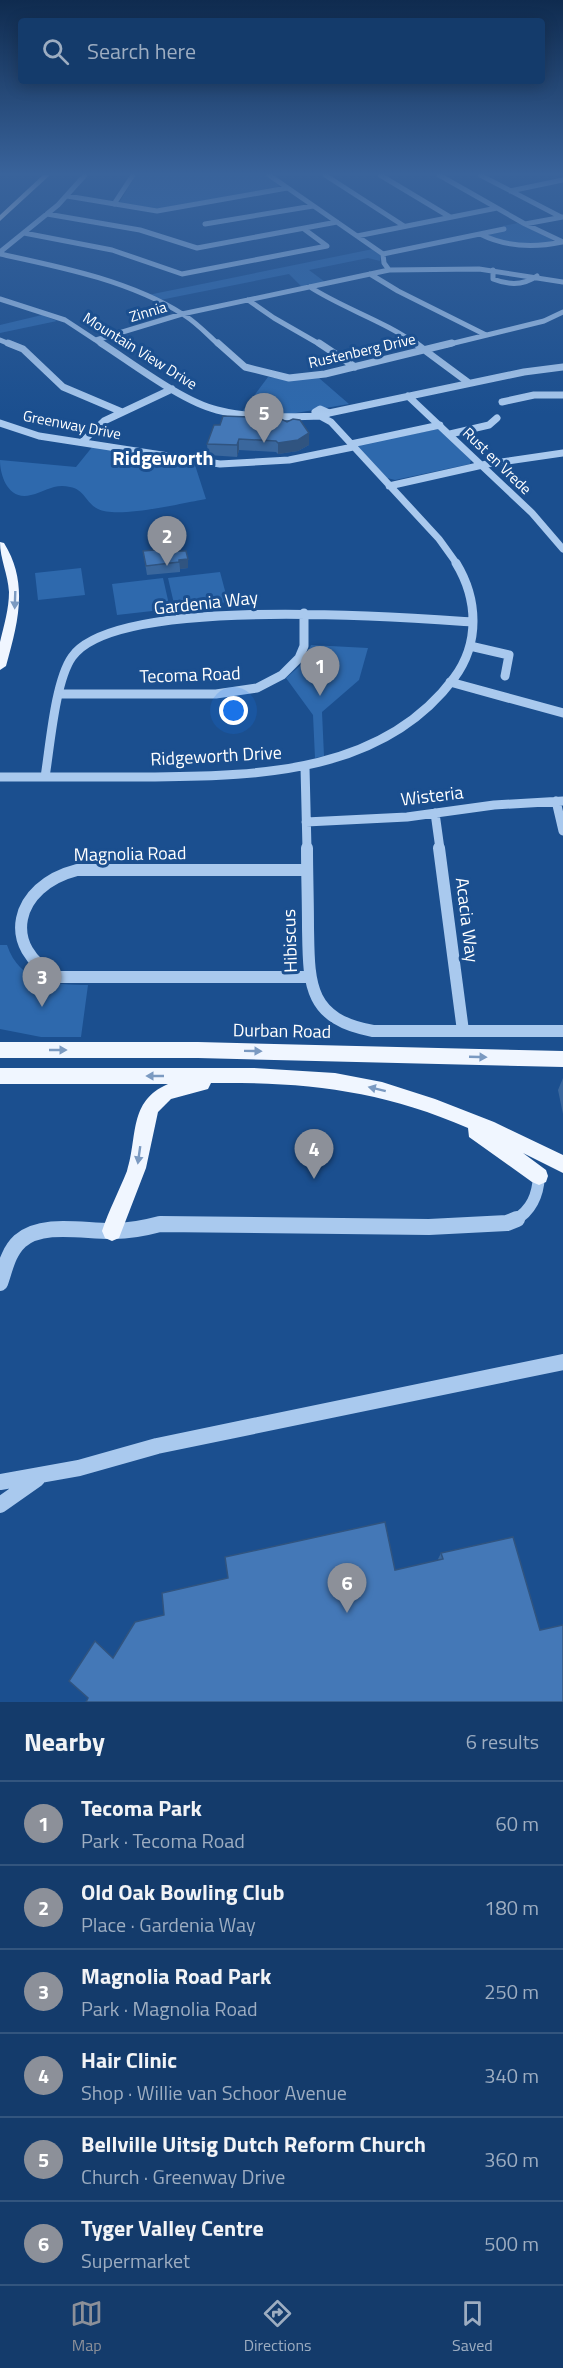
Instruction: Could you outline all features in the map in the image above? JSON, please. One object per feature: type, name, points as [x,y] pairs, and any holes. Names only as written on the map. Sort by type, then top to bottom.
[{"type":"main road","points":[[0,545],[12,569],[15,594],[15,608],[0,666]]},
{"type":"main road","name":"Durban Road","points":[[0,1050],[210,1050],[563,1059]]},
{"type":"main road","points":[[112,1232],[117,1212],[137,1169],[145,1117],[154,1101],[178,1088],[256,1075]]},
{"type":"main road","points":[[0,1076],[256,1075],[327,1079],[384,1091],[434,1106],[513,1139],[563,1164]]},
{"type":"main road","points":[[434,1106],[480,1133],[539,1176]]},
{"type":"street","name":"Rustenberg Drive","points":[[6,254],[76,270],[149,297],[182,314],[245,367],[260,374],[282,378],[303,378],[355,367],[544,321],[563,312]]},
{"type":"street","points":[[125,254],[185,274],[284,254]]},
{"type":"street","points":[[383,254],[383,260],[389,270]]},
{"type":"street","name":"Zinnia","points":[[96,340],[182,314],[389,270],[446,268],[493,270],[563,282]]},
{"type":"street","points":[[493,270],[492,277],[495,280],[516,284],[529,282],[537,276]]},
{"type":"street","points":[[370,274],[389,288],[456,317],[486,335]]},
{"type":"street","points":[[310,287],[333,302],[404,335],[469,383]]},
{"type":"street","points":[[248,300],[263,313],[331,349],[355,367]]},
{"type":"street","name":"Mountain View Drive","points":[[0,301],[56,316],[172,389],[205,406],[235,415],[267,417],[324,415],[469,383],[563,367]]},
{"type":"street","points":[[0,340],[23,349],[63,387],[122,412]]},
{"type":"street","points":[[82,442],[100,424],[172,389]]},
{"type":"street","points":[[502,402],[534,395],[563,395]]},
{"type":"street","name":"Rust en Vrede","points":[[408,396],[532,513],[563,549]]},
{"type":"street","name":"Ridgeworth Drive","points":[[0,777],[220,776],[265,773],[305,766],[350,752],[390,735],[422,712],[450,682],[462,666],[470,646],[473,622],[469,590],[458,564],[439,539],[324,415]]},
{"type":"street","points":[[450,434],[489,425],[497,418]]},
{"type":"street","name":"Greenway Drive","points":[[0,423],[39,436],[234,464],[289,460],[440,425]]},
{"type":"street","points":[[389,486],[482,465],[563,453]]},
{"type":"street","name":"Gardenia Way","points":[[45,777],[66,670],[72,658],[89,643],[111,633],[202,617],[304,613],[473,622]]},
{"type":"street","name":"Tecoma Road","points":[[62,693],[216,694],[257,688],[282,675],[299,658],[304,646],[304,613]]},
{"type":"street","points":[[470,646],[509,655],[505,676]]},
{"type":"street","points":[[450,682],[563,713]]},
{"type":"street","name":"Hibiscus","points":[[305,766],[309,977],[315,995],[327,1011],[352,1027],[373,1031],[563,1031]]},
{"type":"street","points":[[560,801],[563,831]]},
{"type":"street","name":"Wisteria","points":[[306,822],[560,801]]},
{"type":"street","name":"Acacia Way","points":[[435,813],[463,1031]]},
{"type":"street","name":"Magnolia Road","points":[[307,870],[77,870],[48,881],[32,893],[22,908],[16,933],[19,950],[30,964],[46,974],[57,977],[309,977]]},
{"type":"street","points":[[0,1283],[16,1245],[28,1235],[42,1231],[112,1232],[142,1229],[160,1224],[429,1227],[507,1223],[519,1220],[529,1209],[537,1194],[539,1176]]},
{"type":"street","points":[[0,1482],[39,1477],[112,1462],[157,1446],[563,1362]]},
{"type":"street","points":[[0,1504],[39,1477]]},
{"type":"shaded area","points":[[346,254],[381,255],[380,261],[368,258],[309,270],[325,282],[302,287],[289,274],[160,300],[148,295]]},
{"type":"shaded area","points":[[42,315],[57,321],[0,333],[0,325]]},
{"type":"shaded area","points":[[268,377],[319,378],[349,404],[290,414],[241,413]]},
{"type":"shaded area","points":[[439,429],[471,460],[470,464],[395,480],[387,478],[357,445]]},
{"type":"shaded area","points":[[93,446],[194,462],[206,499],[150,509],[107,512],[94,506],[75,488],[59,486],[23,496],[12,491],[4,480],[0,460],[76,467]]},
{"type":"shaded area","points":[[81,568],[85,595],[38,600],[35,573]]},
{"type":"shaded area","points":[[220,572],[228,602],[175,608],[168,578]]},
{"type":"shaded area","points":[[163,578],[170,609],[117,615],[112,584]]},
{"type":"shaded area","points":[[311,645],[368,648],[359,680],[322,712],[324,756],[315,758],[313,715],[286,678],[302,664]]},
{"type":"shaded area","points":[[0,945],[7,945],[20,967],[39,979],[62,984],[88,985],[81,1037],[41,1037],[0,1029]]},
{"type":"building","points":[[223,416],[279,418],[287,422],[293,419],[300,420],[309,433],[298,440],[278,443],[239,439],[237,445],[207,444],[214,425],[220,425]]},
{"type":"building","points":[[176,548],[177,551],[186,551],[188,559],[146,566],[143,551]]},
{"type":"building","points":[[385,1522],[395,1570],[443,1559],[441,1553],[513,1537],[540,1630],[563,1625],[563,1702],[86,1702],[88,1698],[69,1681],[95,1641],[113,1658],[135,1622],[164,1615],[162,1593],[228,1578],[225,1557]]},
{"type":"place","name":"Bellville Uitsig Dutch Reform Church","points":[[264,443]]},
{"type":"place","name":"Old Oak Bowling Club","points":[[167,566]]},
{"type":"place","name":"Tecoma Park","points":[[320,696]]},
{"type":"place","name":"Magnolia Road Park","points":[[42,1007]]},
{"type":"place","name":"Hair Clinic","points":[[314,1179]]},
{"type":"place","name":"Tyger Valley Centre","points":[[347,1613]]},
{"type":"district","name":"Ridgeworth","points":[[163,458]]}]
